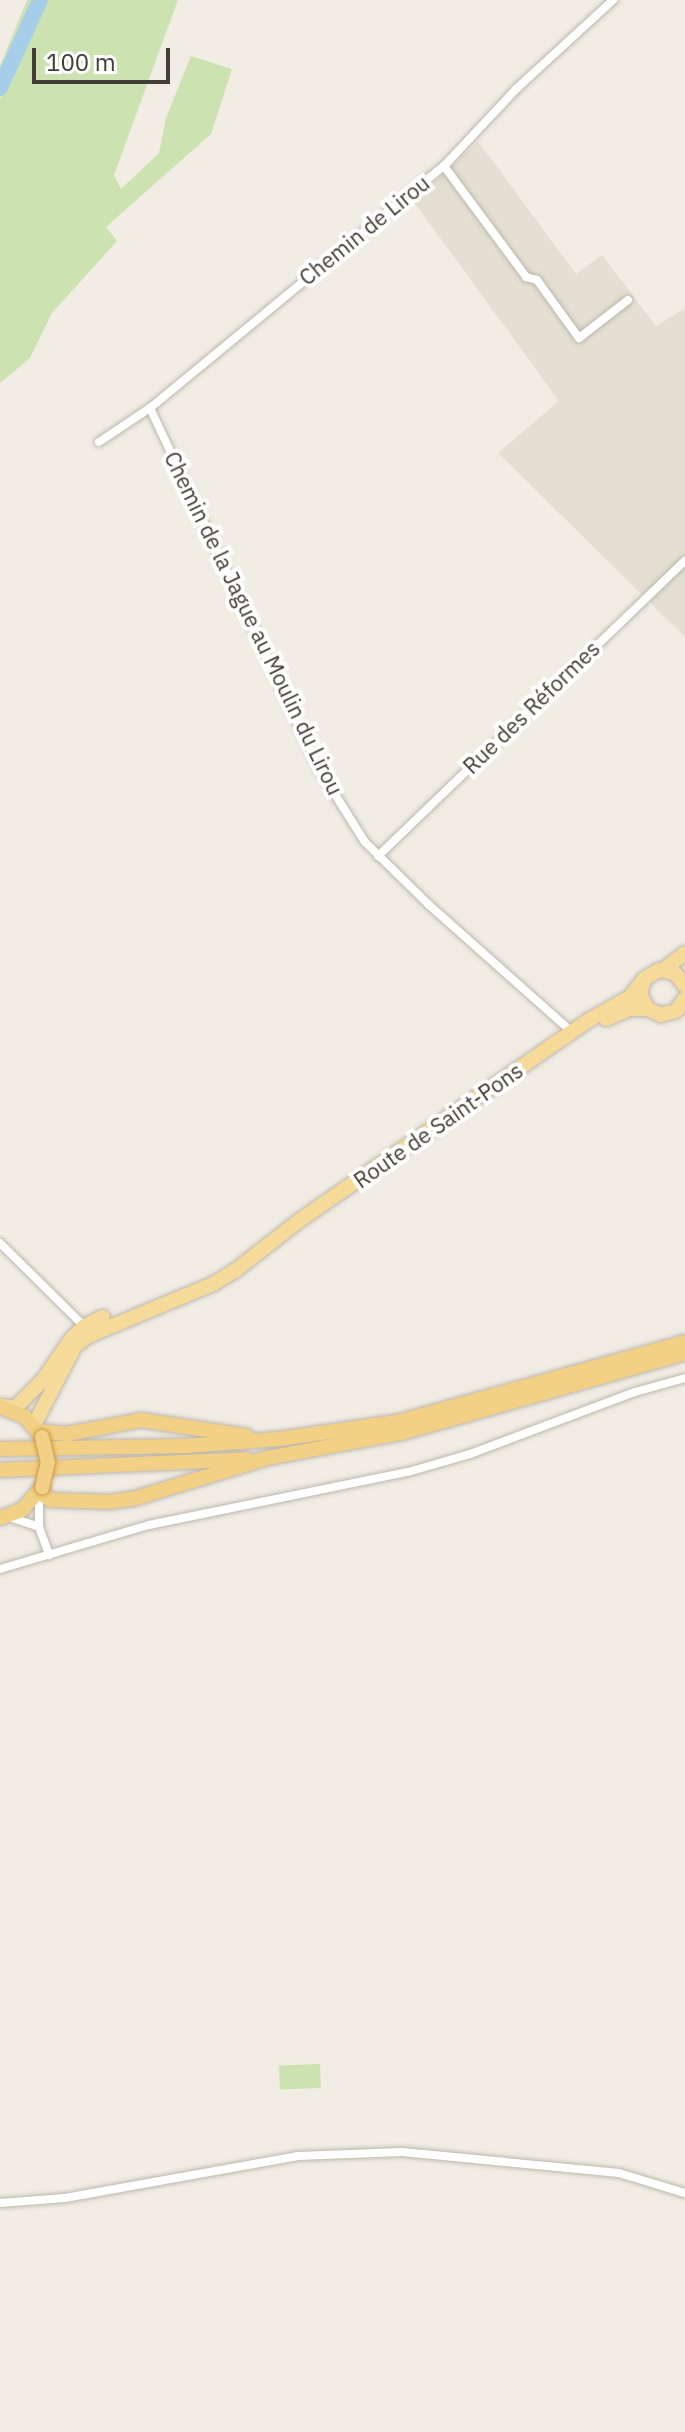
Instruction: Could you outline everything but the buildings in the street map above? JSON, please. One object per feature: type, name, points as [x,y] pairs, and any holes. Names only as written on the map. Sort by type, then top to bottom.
[{"type":"highway","points":[[0,1449],[186,1446],[279,1439],[397,1422],[685,1342]]},
{"type":"highway","points":[[38,1493],[51,1500],[109,1502],[136,1498],[267,1458],[401,1433],[685,1353]]},
{"type":"highway","points":[[0,1406],[24,1416],[38,1431],[48,1462],[38,1493],[4,1517]]},
{"type":"highway","points":[[38,1431],[67,1434],[141,1420],[279,1439]]},
{"type":"highway","points":[[0,1470],[267,1458]]},
{"type":"main road","points":[[684,979],[664,969],[685,953]]},
{"type":"main road","name":"Route de Saint-Pons","points":[[0,1406],[15,1408],[86,1331],[213,1284],[300,1220],[574,1031],[630,997],[653,972],[664,969]]},
{"type":"main road","points":[[644,979],[640,995],[648,1009]]},
{"type":"main road","name":"Route de Saint-Pons","points":[[574,1031],[630,1009],[671,1014],[685,998]]},
{"type":"main road","name":"Route de Saint-Pons","points":[[38,1431],[75,1346],[86,1331]]},
{"type":"street","name":"Chemin de Lirou","points":[[99,442],[150,408],[444,166],[516,89],[613,0]]},
{"type":"street","points":[[444,166],[526,277],[537,280],[579,338],[628,300]]},
{"type":"street","name":"Chemin de la Jague au Moulin du Lirou","points":[[150,408],[319,769],[378,856],[574,1031]]},
{"type":"street","name":"Rue des Réformes","points":[[378,856],[685,561]]},
{"type":"street","points":[[0,1243],[86,1331]]},
{"type":"street","points":[[0,1569],[149,1525],[408,1472],[470,1454],[635,1392],[685,1378]]},
{"type":"street","points":[[38,1493],[39,1527],[49,1555]]},
{"type":"street","points":[[4,1517],[39,1527]]},
{"type":"street","points":[[0,2203],[65,2198],[298,2156],[402,2152],[619,2173],[685,2193]]},
{"type":"shaded area","points":[[478,141],[576,274],[602,255],[656,326],[685,308],[685,637],[498,453],[559,401],[414,202]]},
{"type":"green space","points":[[27,0],[36,0],[0,83],[0,66]]},
{"type":"green space","points":[[44,0],[178,0],[114,175],[121,189],[159,153],[166,118],[191,56],[232,69],[211,134],[106,227],[117,241],[52,313],[30,358],[0,383],[0,98],[11,83]]},
{"type":"green space","points":[[320,2064],[321,2088],[280,2089],[279,2065]]},
{"type":"waterway","points":[[0,88],[40,0]]}]
